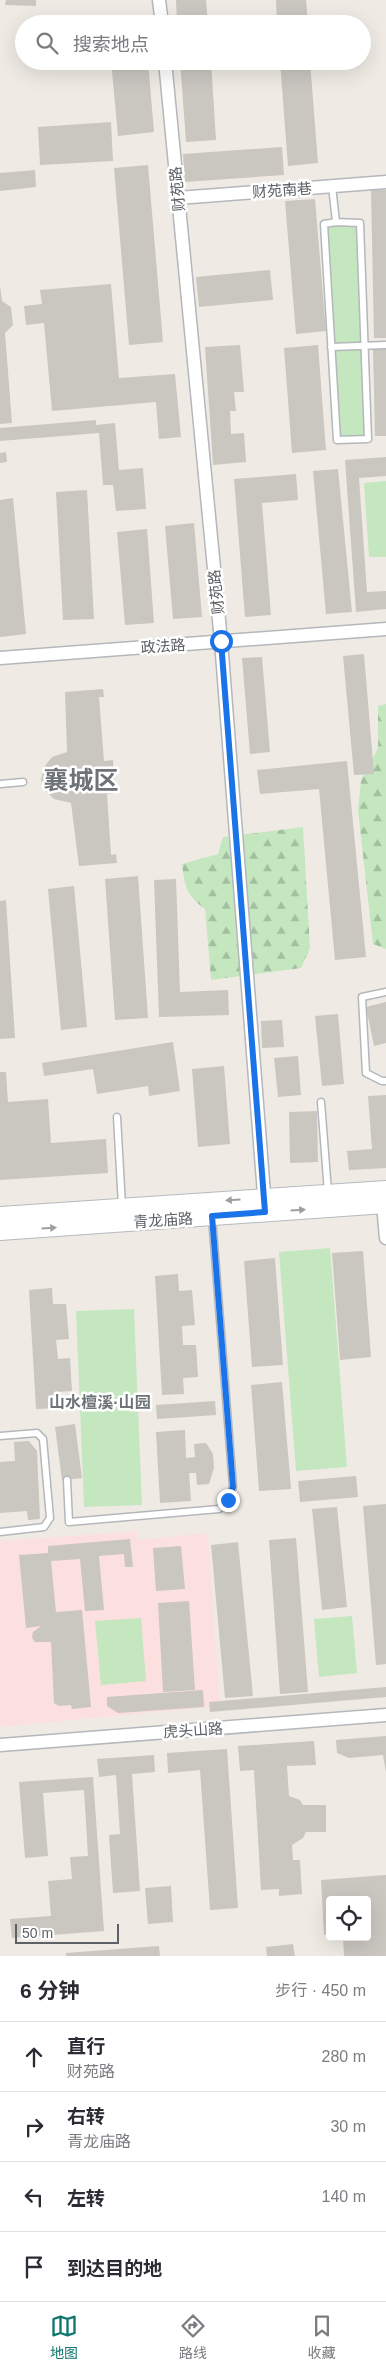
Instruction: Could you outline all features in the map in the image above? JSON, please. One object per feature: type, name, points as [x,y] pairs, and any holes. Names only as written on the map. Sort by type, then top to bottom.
[{"type":"street","points":[[159,0],[161,15]]},
{"type":"street","name":"财苑路","points":[[166,70],[221,641],[265,1205]]},
{"type":"street","name":"财苑南巷","points":[[178,198],[386,182]]},
{"type":"street","name":"政法路","points":[[0,658],[386,629]]},
{"type":"street","points":[[385,1200],[386,1238]]},
{"type":"street","name":"青龙庙路","points":[[0,1231],[123,1215],[329,1201],[385,1200]]},
{"type":"street","name":"青龙庙路","points":[[0,1216],[212,1216],[265,1205]]},
{"type":"street","name":"虎头山路","points":[[0,1745],[386,1715]]},
{"type":"lane","points":[[332,186],[336,222]]},
{"type":"lane","points":[[336,222],[360,223],[364,345],[368,439],[337,440],[324,224],[336,222]]},
{"type":"lane","points":[[331,347],[386,345]]},
{"type":"lane","points":[[0,784],[23,782]]},
{"type":"lane","points":[[386,992],[362,997],[366,1073],[386,1081]]},
{"type":"lane","points":[[320,1102],[329,1201]]},
{"type":"lane","points":[[117,1117],[123,1215]]},
{"type":"lane","points":[[67,1480],[69,1522],[219,1510],[228,1500],[233,1487],[212,1216]]},
{"type":"lane","points":[[0,1436],[37,1433],[43,1439],[50,1518],[44,1528],[0,1532]]},
{"type":"shaded area","points":[[137,1531],[138,1540],[208,1533],[220,1706],[0,1727],[0,1541]]},
{"type":"green space","points":[[336,222],[360,227],[368,439],[337,440],[324,224]]},
{"type":"green space","points":[[386,481],[386,557],[369,557],[364,483]]},
{"type":"green space","points":[[386,704],[386,949],[373,944],[358,810],[361,781],[378,748],[378,706]]},
{"type":"green space","points":[[303,827],[310,948],[301,968],[211,980],[205,909],[190,895],[184,879],[182,864],[218,854],[223,837]]},
{"type":"green space","points":[[330,1248],[347,1467],[296,1471],[279,1252]]},
{"type":"green space","points":[[134,1309],[142,1505],[84,1507],[76,1311]]},
{"type":"green space","points":[[352,1616],[357,1673],[319,1677],[314,1619]]},
{"type":"green space","points":[[141,1618],[146,1681],[101,1685],[95,1621]]},
{"type":"building","points":[[6,0],[36,0],[36,6],[5,5]]},
{"type":"building","points":[[176,0],[206,0],[207,15],[177,15]]},
{"type":"building","points":[[276,0],[306,0],[307,15],[277,15]]},
{"type":"building","points":[[112,70],[149,70],[154,132],[118,136]]},
{"type":"building","points":[[181,70],[212,70],[216,140],[186,142]]},
{"type":"building","points":[[281,70],[311,70],[318,163],[288,166]]},
{"type":"building","points":[[111,122],[113,161],[40,165],[38,127]]},
{"type":"building","points":[[282,147],[284,175],[185,182],[183,154]]},
{"type":"building","points":[[148,165],[163,342],[129,345],[114,168]]},
{"type":"building","points":[[35,170],[36,187],[0,191],[0,173]]},
{"type":"building","points":[[371,190],[386,190],[386,338],[374,338]]},
{"type":"building","points":[[315,199],[326,331],[296,334],[285,201]]},
{"type":"building","points":[[270,270],[273,300],[199,307],[196,277]]},
{"type":"building","points":[[111,284],[119,378],[175,374],[181,437],[159,439],[156,402],[52,411],[44,323],[26,325],[24,306],[42,304],[40,290]]},
{"type":"building","points":[[0,286],[2,301],[11,307],[13,325],[5,333],[12,423],[0,424]]},
{"type":"building","points":[[240,345],[244,392],[234,392],[236,411],[230,411],[231,434],[244,433],[246,462],[213,465],[205,347]]},
{"type":"building","points":[[318,345],[326,450],[292,453],[284,348]]},
{"type":"building","points":[[373,349],[386,349],[386,436],[375,436]]},
{"type":"building","points":[[96,420],[96,425],[115,423],[119,470],[143,468],[146,509],[116,511],[113,485],[103,485],[99,433],[0,441],[0,428]]},
{"type":"building","points":[[6,452],[7,462],[0,463],[0,453]]},
{"type":"building","points":[[386,457],[386,476],[359,478],[367,592],[386,591],[386,609],[356,612],[345,460]]},
{"type":"building","points":[[338,469],[352,612],[326,614],[313,471]]},
{"type":"building","points":[[296,474],[298,500],[262,503],[271,615],[245,617],[234,479]]},
{"type":"building","points":[[87,490],[94,619],[63,620],[56,492]]},
{"type":"building","points":[[13,498],[26,634],[0,637],[0,500]]},
{"type":"building","points":[[194,523],[202,617],[173,619],[165,526]]},
{"type":"building","points":[[147,529],[154,623],[125,625],[117,532]]},
{"type":"building","points":[[364,654],[374,774],[354,775],[343,656]]},
{"type":"building","points":[[262,657],[270,752],[250,754],[242,658]]},
{"type":"building","points":[[103,689],[104,697],[99,697],[104,761],[113,760],[115,793],[107,794],[111,855],[116,854],[117,863],[79,866],[71,803],[54,799],[45,790],[41,780],[44,767],[52,757],[67,752],[65,692]]},
{"type":"building","points":[[347,761],[366,957],[335,960],[319,789],[260,794],[257,770]]},
{"type":"building","points":[[138,876],[148,1018],[115,1020],[105,879]]},
{"type":"building","points":[[176,879],[180,992],[228,990],[229,1015],[159,1017],[154,880]]},
{"type":"building","points":[[74,886],[87,1027],[61,1030],[48,889]]},
{"type":"building","points":[[6,900],[15,1038],[0,1039],[0,901]]},
{"type":"building","points":[[386,1002],[386,1043],[374,1046],[366,1007]]},
{"type":"building","points":[[338,1014],[344,1084],[322,1086],[315,1016]]},
{"type":"building","points":[[282,1020],[284,1047],[262,1048],[261,1021]]},
{"type":"building","points":[[173,1042],[180,1091],[149,1096],[148,1086],[97,1094],[93,1069],[44,1076],[42,1063]]},
{"type":"building","points":[[298,1056],[301,1095],[278,1097],[274,1058]]},
{"type":"building","points":[[224,1066],[230,1144],[198,1147],[192,1069]]},
{"type":"building","points":[[0,1072],[6,1072],[8,1102],[48,1099],[51,1143],[106,1139],[108,1173],[0,1180]]},
{"type":"building","points":[[386,1095],[386,1168],[349,1170],[347,1151],[372,1149],[368,1096]]},
{"type":"building","points":[[317,1111],[318,1162],[290,1163],[289,1112]]},
{"type":"building","points":[[363,1251],[371,1357],[340,1360],[332,1253]]},
{"type":"building","points":[[275,1258],[283,1365],[252,1367],[244,1261]]},
{"type":"building","points":[[178,1274],[179,1291],[192,1290],[195,1325],[182,1326],[183,1345],[196,1345],[198,1377],[183,1378],[184,1394],[162,1395],[155,1276]]},
{"type":"building","points":[[52,1288],[53,1304],[66,1304],[69,1339],[56,1340],[58,1359],[70,1358],[72,1391],[57,1392],[58,1408],[36,1409],[29,1290]]},
{"type":"building","points":[[282,1382],[291,1489],[259,1491],[251,1385]]},
{"type":"building","points":[[215,1401],[216,1415],[157,1419],[156,1405]]},
{"type":"building","points":[[75,1424],[82,1478],[62,1480],[55,1427]]},
{"type":"building","points":[[185,1430],[186,1458],[195,1457],[194,1444],[206,1443],[213,1454],[214,1468],[209,1484],[197,1485],[196,1473],[189,1473],[191,1501],[160,1503],[156,1432]]},
{"type":"building","points":[[29,1441],[37,1451],[40,1519],[28,1520],[27,1511],[0,1513],[0,1462],[15,1461],[14,1442]]},
{"type":"building","points":[[356,1476],[358,1497],[300,1502],[298,1481]]},
{"type":"building","points":[[386,1504],[386,1664],[376,1665],[363,1506]]},
{"type":"building","points":[[337,1507],[347,1607],[322,1610],[312,1509]]},
{"type":"building","points":[[296,1538],[308,1692],[280,1694],[269,1540]]},
{"type":"building","points":[[130,1539],[133,1567],[125,1567],[124,1554],[99,1556],[104,1610],[85,1611],[80,1559],[51,1561],[56,1612],[82,1610],[91,1707],[72,1709],[71,1705],[59,1706],[54,1703],[51,1642],[35,1642],[32,1638],[33,1632],[41,1626],[26,1628],[19,1555],[48,1553],[48,1546]]},
{"type":"building","points":[[238,1542],[253,1696],[225,1698],[211,1545]]},
{"type":"building","points":[[181,1546],[185,1589],[156,1591],[153,1548]]},
{"type":"building","points":[[189,1601],[195,1690],[163,1692],[158,1603]]},
{"type":"building","points":[[386,1687],[386,1697],[210,1712],[209,1702]]},
{"type":"building","points":[[203,1690],[204,1707],[118,1713],[107,1706],[107,1697]]},
{"type":"building","points":[[386,1736],[386,1773],[383,1755],[349,1758],[337,1753],[336,1740]]},
{"type":"building","points":[[314,1741],[316,1765],[287,1766],[289,1796],[300,1800],[303,1805],[326,1805],[326,1832],[306,1832],[303,1838],[292,1845],[293,1860],[300,1860],[302,1894],[279,1896],[279,1889],[261,1890],[254,1770],[240,1771],[238,1746]]},
{"type":"building","points":[[227,1749],[238,1908],[210,1910],[200,1770],[168,1773],[167,1753]]},
{"type":"building","points":[[154,1755],[155,1772],[132,1774],[140,1891],[113,1893],[109,1835],[120,1834],[116,1775],[99,1777],[97,1759]]},
{"type":"building","points":[[93,1777],[104,1931],[12,1938],[10,1919],[51,1916],[48,1881],[72,1879],[70,1857],[88,1856],[84,1790],[43,1793],[48,1856],[25,1858],[19,1782]]},
{"type":"building","points":[[386,1875],[386,1956],[344,1956],[343,1941],[371,1941],[371,1896],[326,1896],[326,1935],[324,1935],[321,1880]]},
{"type":"building","points":[[171,1886],[173,1922],[148,1924],[145,1888]]},
{"type":"building","points":[[293,1944],[295,1956],[267,1956],[266,1947]]},
{"type":"building","points":[[159,1946],[160,1956],[66,1956],[66,1953]]},
{"type":"district","name":"襄城区","points":[[81,780]]},
{"type":"district","name":"山水檀溪·山园","points":[[100,1402]]},
{"type":"route","points":[[221,641],[265,1212],[212,1216],[233,1487],[228,1500]]}]
